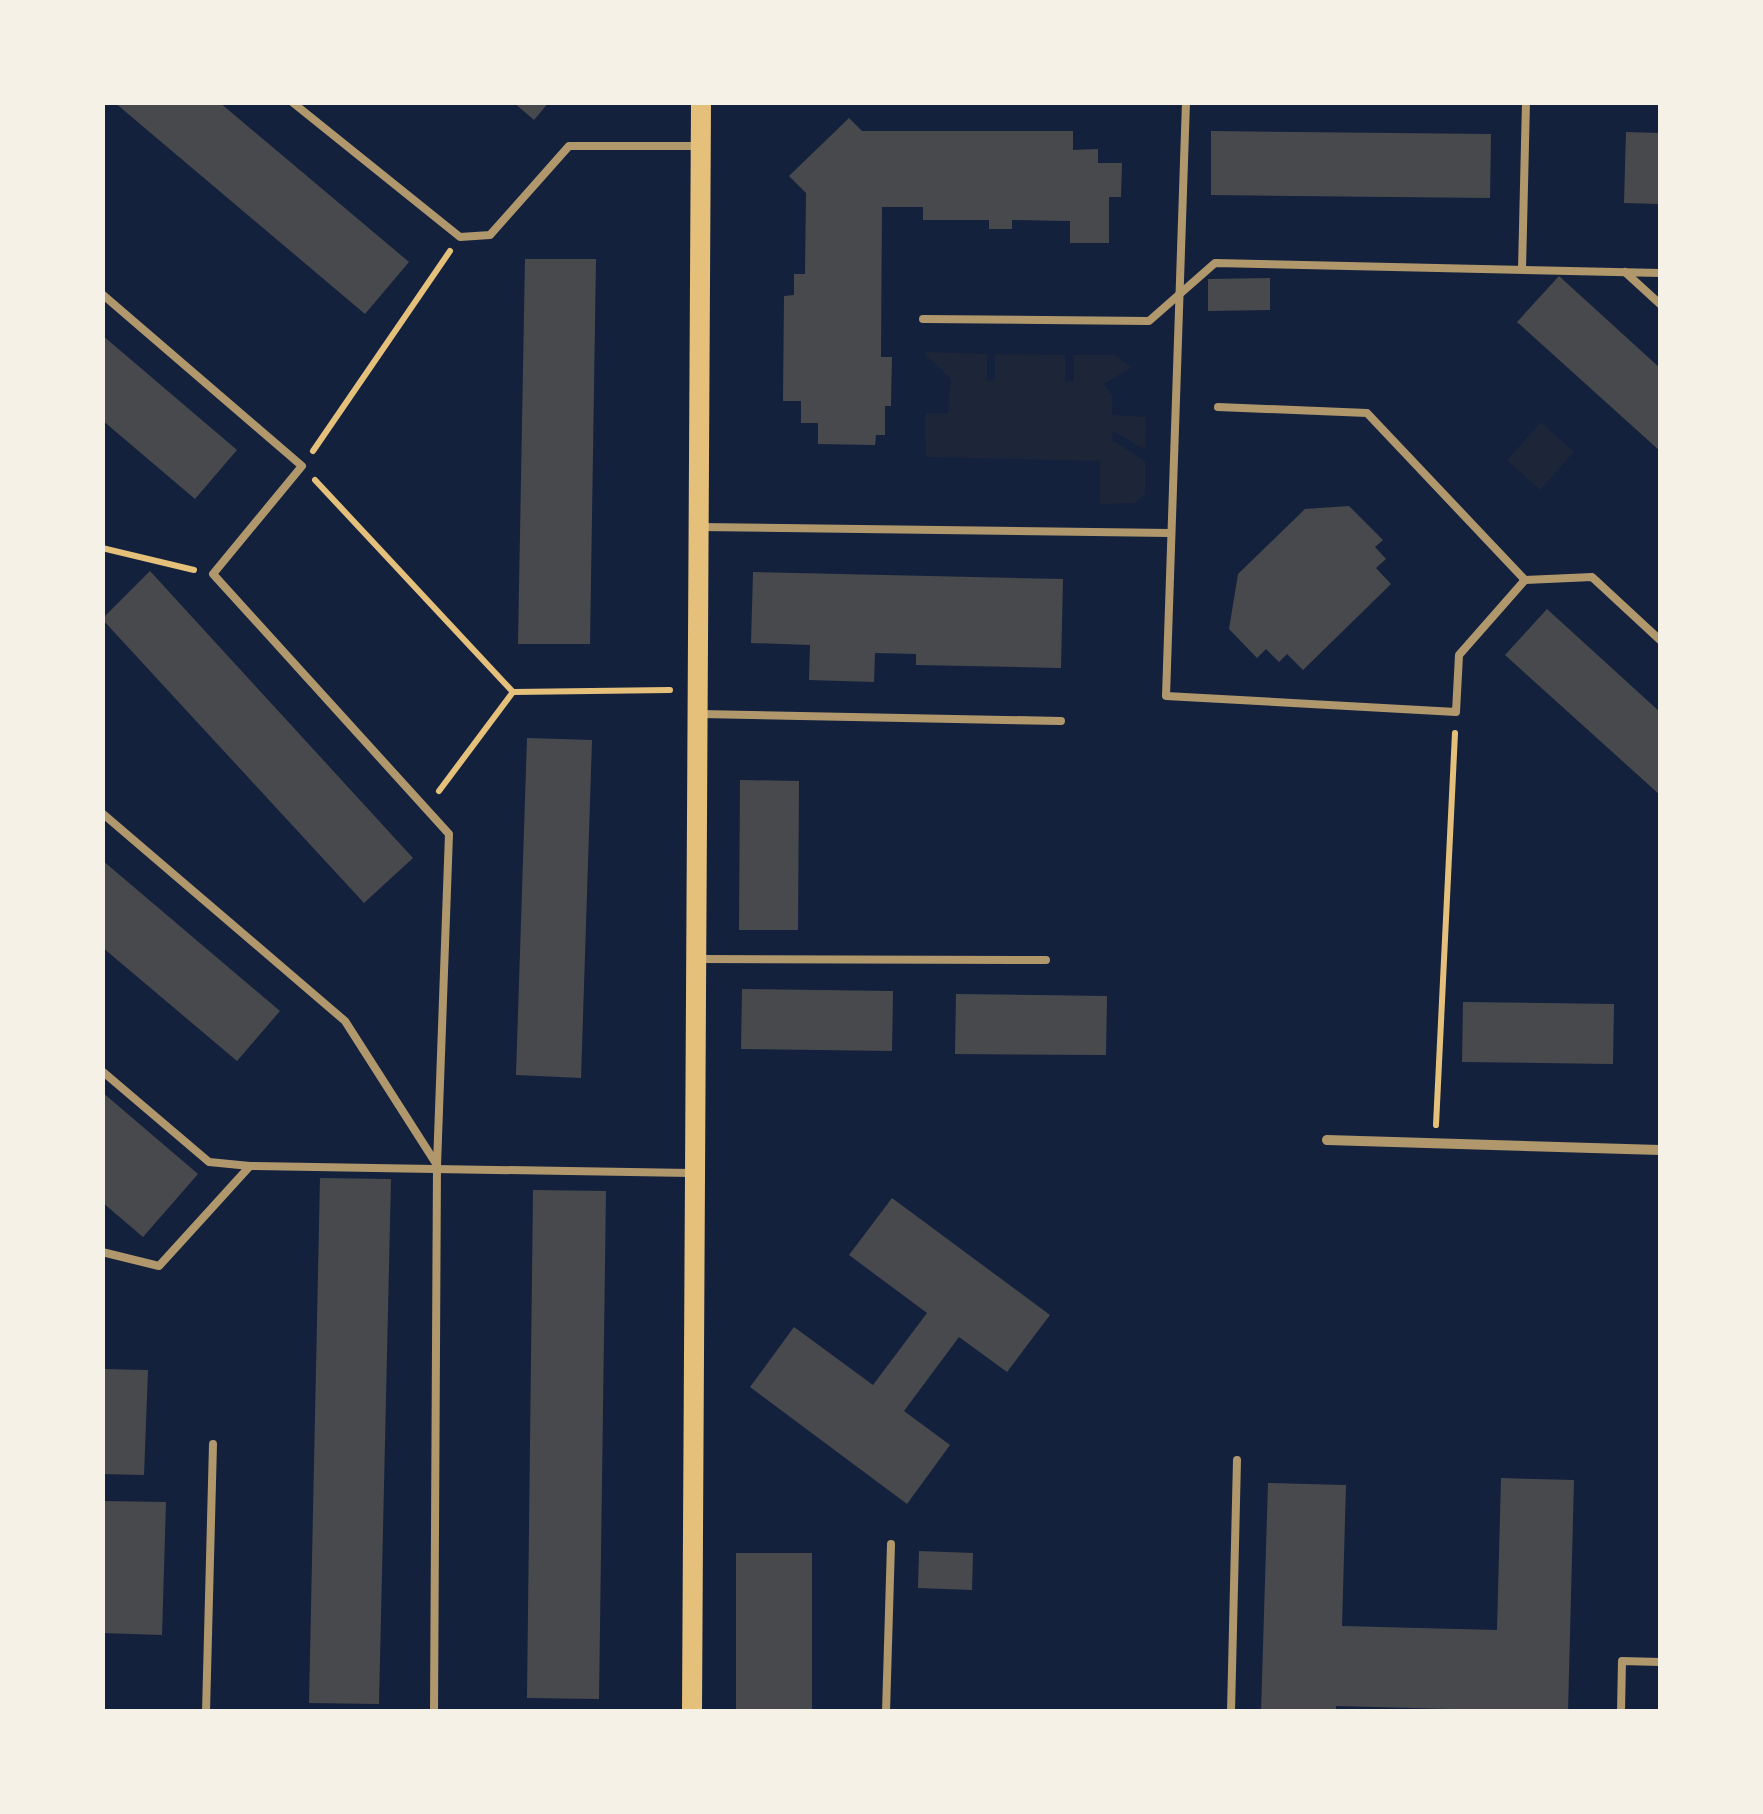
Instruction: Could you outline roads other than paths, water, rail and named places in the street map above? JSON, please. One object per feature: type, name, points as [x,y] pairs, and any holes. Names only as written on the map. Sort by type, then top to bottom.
[{"type":"main road","points":[[692,1712],[701,102]]},
{"type":"street","points":[[1327,1140],[1660,1150]]},
{"type":"lane","points":[[292,102],[460,238],[490,235],[570,146],[701,146]]},
{"type":"lane","points":[[1186,102],[1166,696],[1456,712],[1458,654],[1525,580],[1592,577],[1660,640]]},
{"type":"lane","points":[[1522,270],[1526,102]]},
{"type":"lane","points":[[923,318],[1149,321],[1215,264],[1660,273]]},
{"type":"lane","points":[[1625,272],[1660,304]]},
{"type":"lane","points":[[102,294],[302,466],[213,574],[449,834],[438,1165],[434,1712]]},
{"type":"lane","points":[[1218,406],[1367,413],[1525,580]]},
{"type":"lane","points":[[698,527],[1170,534]]},
{"type":"lane","points":[[697,714],[1061,721]]},
{"type":"lane","points":[[102,813],[345,1022],[438,1165]]},
{"type":"lane","points":[[696,959],[1046,960]]},
{"type":"lane","points":[[102,1071],[209,1162],[250,1166],[438,1165],[695,1173]]},
{"type":"lane","points":[[102,1252],[159,1266],[250,1166]]},
{"type":"lane","points":[[206,1712],[213,1444]]},
{"type":"lane","points":[[1230,1712],[1237,1460]]},
{"type":"lane","points":[[886,1712],[890,1544]]},
{"type":"lane","points":[[1620,1712],[1622,1662],[1660,1662]]}]
